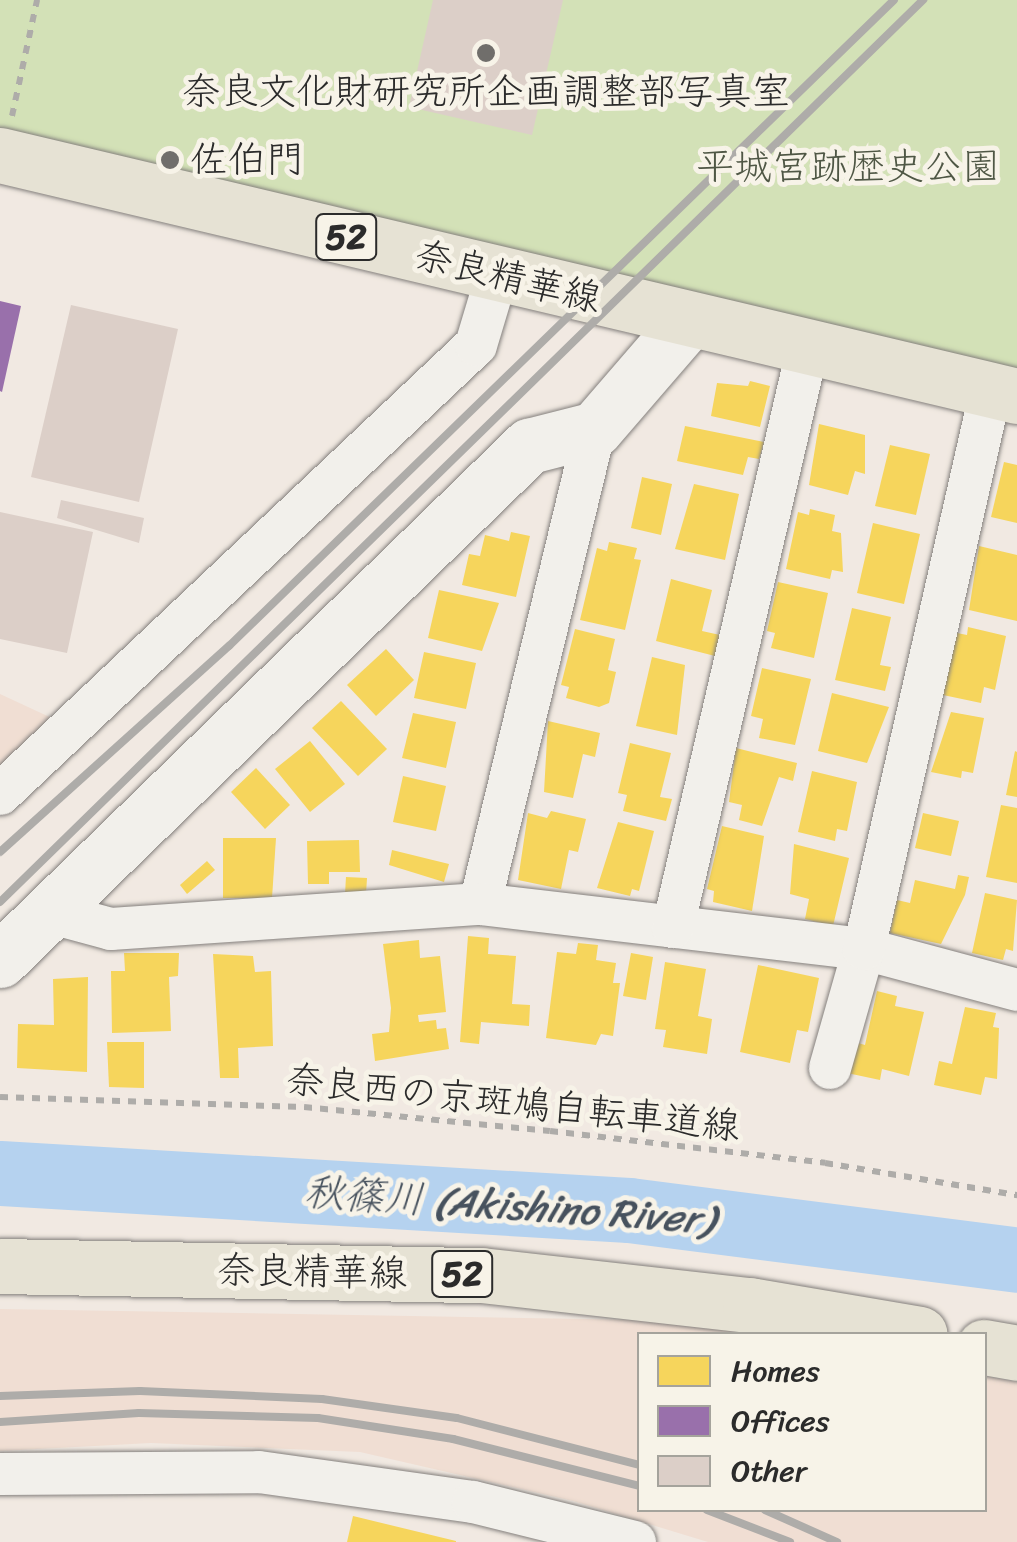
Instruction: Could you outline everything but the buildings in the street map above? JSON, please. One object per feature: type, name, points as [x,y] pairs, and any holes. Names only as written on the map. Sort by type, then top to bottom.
[{"type":"main road","name":"奈良精華線","points":[[5,141],[498,275],[1004,393]]},
{"type":"main road","name":"奈良精華線","points":[[0,1266],[481,1274],[750,1304],[909,1332]]},
{"type":"main road","points":[[987,1348],[1017,1353]]},
{"type":"street","points":[[0,794],[476,345],[498,275]]},
{"type":"street","points":[[480,904],[595,429],[689,320]]},
{"type":"street","points":[[673,927],[808,347]]},
{"type":"street","points":[[830,1068],[864,950],[1004,393]]},
{"type":"street","points":[[0,960],[529,446],[595,429]]},
{"type":"street","points":[[48,912],[111,929],[480,904],[864,950],[1017,990]]},
{"type":"street","points":[[0,1474],[258,1472],[473,1502],[634,1542]]},
{"type":"path","points":[[5,141],[38,0]]},
{"type":"path","name":"奈良西の京斑鳩自転車道線","points":[[0,1096],[304,1107],[532,1129],[825,1164],[1017,1195]]},
{"type":"shaded area","points":[[0,694],[56,720],[0,773]]},
{"type":"shaded area","points":[[0,1309],[646,1320],[754,1332],[637,1332],[637,1512],[987,1512],[987,1376],[1017,1382],[1017,1542],[708,1542],[573,1501],[360,1452],[151,1443],[0,1451]]},
{"type":"green space","name":"平城宮跡歴史公園","points":[[0,0],[1017,0],[1017,377],[0,142]]},
{"type":"waterway","name":"秋篠川 (Akishino River)","points":[[0,1173],[629,1210],[1017,1260]]},
{"type":"railway","points":[[0,852],[229,646],[894,0]]},
{"type":"railway","points":[[0,902],[923,0]]},
{"type":"railway","points":[[0,1396],[140,1391],[322,1399],[457,1418],[637,1464]]},
{"type":"railway","points":[[0,1422],[139,1413],[318,1418],[453,1439],[637,1485]]},
{"type":"railway","points":[[712,1512],[790,1542]]},
{"type":"railway","points":[[770,1512],[837,1542]]},
{"type":"place","name":"奈良文化財研究所企画調整部写真室","points":[[486,53]]},
{"type":"place","name":"佐伯門","points":[[170,160]]}]
